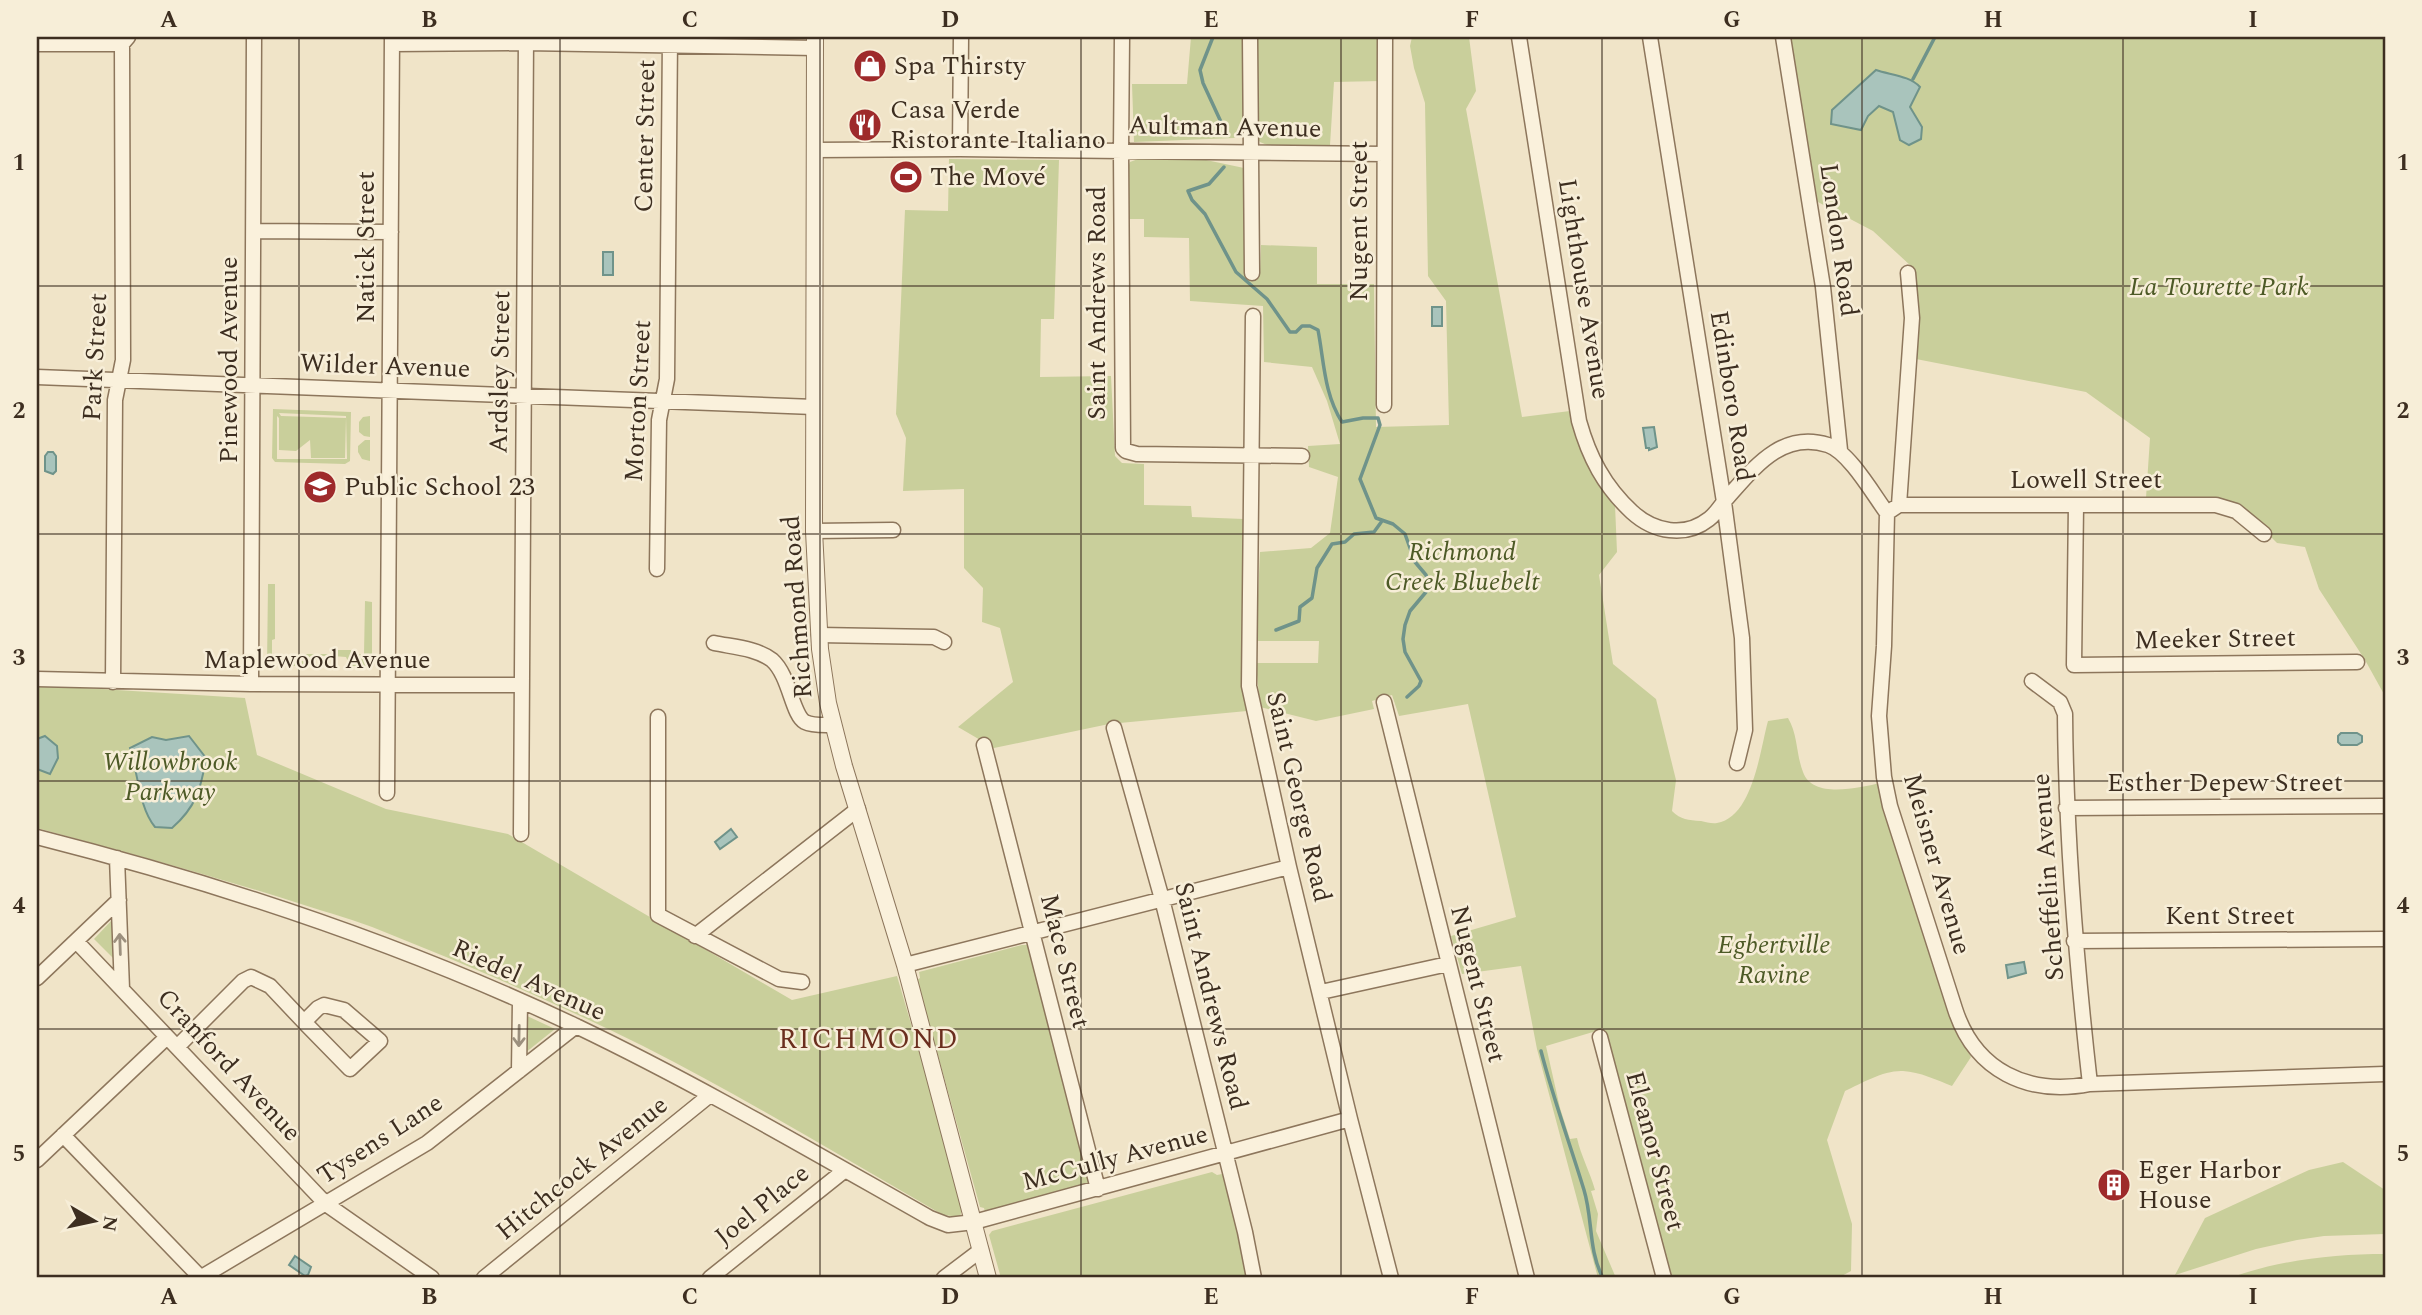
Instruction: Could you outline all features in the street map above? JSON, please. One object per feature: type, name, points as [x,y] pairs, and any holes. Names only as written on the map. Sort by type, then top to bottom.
[{"type":"street","name":"Pinewood Avenue","points":[[251,684],[254,37]]},
{"type":"street","points":[[960,149],[961,37]]},
{"type":"street","name":"Saint Andrews Road","points":[[1122,37],[1123,448],[1131,453],[1251,456]]},
{"type":"street","points":[[1250,37],[1252,273]]},
{"type":"street","name":"Nugent Street","points":[[1384,405],[1385,37]]},
{"type":"street","name":"Lighthouse Avenue","points":[[1519,37],[1579,421],[1585,443],[1603,480],[1617,498],[1650,526],[1673,531],[1686,530],[1709,519],[1724,502]]},
{"type":"street","name":"Edinboro Road","points":[[1650,37],[1724,502],[1742,638],[1745,730],[1737,763]]},
{"type":"street","name":"London Road","points":[[1783,37],[1823,287],[1840,450]]},
{"type":"street","points":[[37,44],[125,40]]},
{"type":"street","name":"Park Street","points":[[114,682],[115,400],[123,360],[125,40]]},
{"type":"street","name":"Ardsley Street","points":[[521,834],[526,40]]},
{"type":"street","points":[[392,41],[815,42]]},
{"type":"street","name":"Natick Street","points":[[387,793],[392,41]]},
{"type":"street","name":"Center Street","points":[[668,236],[670,41]]},
{"type":"street","name":"Richmond Road","points":[[815,42],[814,531],[819,635],[833,725],[905,965],[988,1278]]},
{"type":"street","name":"Aultman Avenue","points":[[814,150],[1121,150],[1384,154]]},
{"type":"street","points":[[254,231],[391,232]]},
{"type":"street","name":"Morton Street","points":[[657,569],[659,420],[667,379],[668,236]]},
{"type":"street","name":"Meisner Avenue","points":[[1908,273],[1912,318],[1893,509],[1879,716],[1884,777],[1890,806],[1958,1018],[1975,1047],[1989,1062],[2017,1080],[2053,1088],[2090,1084],[2385,1074]]},
{"type":"street","name":"Saint George Road","points":[[1253,316],[1249,686],[1289,867],[1391,1278]]},
{"type":"street","name":"Wilder Avenue","points":[[37,377],[814,407]]},
{"type":"street","points":[[1724,502],[1764,457],[1777,449],[1804,442],[1829,445],[1840,450],[1893,509]]},
{"type":"street","points":[[1251,456],[1302,456]]},
{"type":"street","name":"Meeker Street","points":[[2076,505],[2074,665],[2357,662]]},
{"type":"street","name":"Lowell Street","points":[[1893,509],[2216,505],[2236,511],[2264,534]]},
{"type":"street","points":[[814,531],[893,530]]},
{"type":"street","points":[[819,635],[933,637],[944,642]]},
{"type":"street","points":[[714,643],[758,652],[771,659],[788,682],[800,717],[812,724],[833,725]]},
{"type":"street","name":"Maplewood Avenue","points":[[37,679],[251,684],[521,685]]},
{"type":"street","name":"Scheffelin Avenue","points":[[2032,681],[2060,702],[2064,714],[2066,808],[2074,941],[2090,1084]]},
{"type":"street","name":"Nugent Street","points":[[1384,702],[1527,1278]]},
{"type":"street","points":[[657,718],[658,915],[779,979],[802,982]]},
{"type":"street","name":"Saint Andrews Road","points":[[1114,728],[1162,899],[1226,1153],[1254,1278]]},
{"type":"street","name":"Mace Street","points":[[984,745],[1098,1189]]},
{"type":"street","name":"Esther Depew Street","points":[[2066,808],[2385,806]]},
{"type":"street","points":[[695,936],[858,809]]},
{"type":"street","name":"Riedel Avenue","points":[[37,837],[272,904],[439,966],[576,1026],[710,1095],[939,1222],[954,1225],[974,1222]]},
{"type":"street","points":[[117,858],[122,989]]},
{"type":"street","points":[[905,965],[1289,867]]},
{"type":"street","points":[[37,978],[119,900]]},
{"type":"street","name":"Kent Street","points":[[2074,941],[2385,939]]},
{"type":"street","name":"Cranford Avenue","points":[[76,941],[326,1204],[432,1278]]},
{"type":"street","points":[[1321,992],[1448,964]]},
{"type":"street","points":[[37,1160],[243,981],[251,977],[270,986],[304,1022],[350,1069],[380,1041],[344,1010],[332,1005],[318,1008],[304,1022]]},
{"type":"street","points":[[519,1072],[520,1001]]},
{"type":"street","name":"Tysens Lane","points":[[201,1278],[426,1143],[576,1026]]},
{"type":"street","name":"Eleanor Street","points":[[1600,1037],[1664,1278]]},
{"type":"street","name":"Hitchcock Avenue","points":[[484,1278],[710,1095]]},
{"type":"street","name":"McCully Avenue","points":[[974,1222],[1350,1119]]},
{"type":"street","points":[[63,1135],[201,1278]]},
{"type":"street","name":"Joel Place","points":[[710,1278],[845,1170]]},
{"type":"street","points":[[944,1278],[981,1250]]},
{"type":"green space","points":[[1191,37],[1244,37],[1246,127],[1243,133],[1234,138],[1134,142],[1132,84],[1187,84]]},
{"type":"green space","points":[[1256,37],[1381,37],[1381,81],[1334,82],[1330,145],[1267,145],[1256,137]]},
{"type":"green space","points":[[1412,37],[1469,37],[1476,91],[1466,109],[1522,417],[1570,411],[1584,458],[1615,505],[1617,552],[1599,575],[1613,664],[1656,699],[1676,780],[1672,811],[1685,819],[1711,823],[1729,818],[1747,796],[1768,721],[1788,718],[1808,781],[1816,786],[1838,790],[1881,783],[1898,854],[1919,922],[1951,1014],[1971,1057],[1952,1086],[1916,1073],[1896,1071],[1845,1091],[1827,1140],[1852,1224],[1851,1271],[1838,1278],[1670,1278],[1603,1029],[1546,1046],[1570,1139],[1577,1138],[1595,1190],[1591,1191],[1598,1214],[1596,1231],[1616,1278],[1598,1278],[1537,1049],[1521,966],[1462,974],[1451,936],[1516,917],[1468,704],[1399,716],[1392,695],[1372,701],[1374,709],[1316,721],[1260,707],[1256,663],[1318,663],[1319,641],[1256,641],[1260,552],[1311,548],[1330,533],[1338,477],[1309,467],[1308,446],[1340,444],[1327,401],[1312,367],[1264,362],[1263,306],[1190,301],[1189,238],[1144,237],[1144,219],[1128,219],[1127,171],[1130,162],[1138,159],[1206,160],[1244,168],[1246,276],[1260,275],[1261,245],[1317,247],[1317,284],[1374,284],[1376,427],[1449,425],[1446,301],[1428,276],[1425,103],[1414,68],[1410,46]]},
{"type":"green space","name":"La Tourette Park","points":[[1791,37],[2385,37],[2385,696],[2319,589],[2305,547],[2277,543],[2245,511],[2146,498],[2150,438],[2086,392],[1916,359],[1919,305],[1911,266],[1873,231],[1816,201]]},
{"type":"green space","points":[[949,159],[1059,160],[1054,319],[1041,319],[1040,377],[1111,376],[1115,456],[1122,463],[1144,464],[1144,505],[1191,506],[1192,517],[1244,519],[1242,642],[1247,711],[1109,724],[994,748],[958,727],[1013,682],[1000,628],[982,622],[983,588],[964,568],[964,489],[903,491],[906,438],[896,414],[905,210],[948,211]]},
{"type":"green space","points":[[273,409],[351,412],[350,461],[345,464],[275,462],[272,458]],"holes":[[[279,413],[346,416],[347,459],[277,459],[277,416],[279,450],[296,451],[310,440],[311,458],[345,458],[346,418],[281,416]]]},
{"type":"green space","points":[[370,416],[370,437],[359,432],[359,422],[363,417]]},
{"type":"green space","points":[[365,440],[370,440],[370,461],[362,459],[358,452],[358,446]]},
{"type":"green space","points":[[268,584],[275,584],[272,666],[267,666]]},
{"type":"green space","points":[[365,601],[372,602],[372,666],[350,666],[346,657],[333,656],[334,650],[351,650],[351,654],[364,654]]},
{"type":"green space","points":[[291,654],[329,654],[329,659],[315,656],[313,659],[311,656],[301,659],[297,656],[294,659],[297,664],[308,661],[311,665],[315,662],[325,666],[291,666]]},
{"type":"green space","name":"Willowbrook Parkway","points":[[37,685],[245,698],[257,755],[386,809],[508,834],[792,1000],[897,976],[943,1133],[962,1209],[960,1217],[943,1215],[757,1107],[643,1046],[448,958],[342,917],[37,828]]},
{"type":"green space","points":[[113,919],[115,960],[94,939]]},
{"type":"green space","points":[[1030,945],[1090,1180],[1088,1184],[985,1212],[984,1208],[980,1207],[917,980],[920,978],[919,972]]},
{"type":"green space","points":[[525,1015],[555,1029],[525,1053]]},
{"type":"green space","points":[[2343,1162],[2385,1190],[2385,1234],[2324,1236],[2297,1240],[2256,1249],[2175,1275],[2205,1218],[2309,1170]]},
{"type":"green space","points":[[1212,1172],[1222,1174],[1226,1182],[1249,1278],[1001,1278],[989,1235],[992,1231]]},
{"type":"green space","points":[[2385,1254],[2385,1278],[2230,1278],[2306,1259]]},
{"type":"water","points":[[1876,70],[1906,78],[1920,87],[1910,107],[1922,127],[1921,139],[1909,145],[1900,140],[1893,112],[1879,106],[1868,116],[1861,130],[1831,124],[1832,110]]},
{"type":"water","points":[[603,252],[613,252],[613,275],[603,275]]},
{"type":"water","points":[[1432,307],[1442,307],[1442,326],[1432,326]]},
{"type":"water","points":[[1654,427],[1657,447],[1649,450],[1646,448],[1643,428]]},
{"type":"water","points":[[48,452],[53,452],[56,456],[56,471],[53,474],[45,471],[45,456]]},
{"type":"water","points":[[2341,733],[2357,733],[2362,736],[2362,742],[2357,745],[2341,745],[2338,736]]},
{"type":"water","points":[[45,736],[57,746],[58,758],[50,774],[37,769],[37,739]]},
{"type":"water","points":[[189,736],[206,758],[199,788],[187,813],[172,828],[155,827],[145,810],[130,748],[152,737],[166,740]]},
{"type":"water","points":[[731,829],[737,837],[720,849],[715,842]]},
{"type":"water","points":[[2024,962],[2026,973],[2008,978],[2006,965]]},
{"type":"water","points":[[295,1256],[311,1267],[308,1275],[305,1276],[289,1265]]},
{"type":"waterway","points":[[1213,37],[1200,70],[1203,83],[1227,135]]},
{"type":"waterway","points":[[1913,79],[1935,37]]},
{"type":"waterway","points":[[1224,167],[1209,184],[1188,191],[1192,200],[1205,214],[1236,272],[1267,299],[1290,332],[1296,332],[1302,326],[1318,330],[1328,389],[1342,422],[1378,418],[1380,425],[1360,479],[1376,518],[1393,524],[1405,534],[1415,562],[1426,575],[1428,582],[1426,592],[1410,611],[1405,625],[1405,652],[1421,681],[1407,697]]},
{"type":"waterway","points":[[1276,630],[1299,621],[1300,607],[1312,598],[1317,568],[1332,544],[1345,542],[1354,534],[1374,532],[1382,521]]},
{"type":"waterway","points":[[1541,1051],[1584,1190],[1595,1257],[1603,1278]]},
{"type":"place","name":"Spa Thirsty","points":[[870,66]]},
{"type":"place","name":"Casa Verde Ristorante Italiano","points":[[865,125]]},
{"type":"place","name":"The Mové","points":[[906,177]]},
{"type":"place","name":"Public School 23","points":[[320,487]]},
{"type":"place","name":"Eger Harbor House","points":[[2114,1185]]},
{"type":"district","name":"RICHMOND","points":[[869,1039]]},
{"type":"park label","name":"Richmond Creek Bluebelt","points":[[1462,567]]},
{"type":"park label","name":"Egbertville Ravine","points":[[1774,960]]}]
